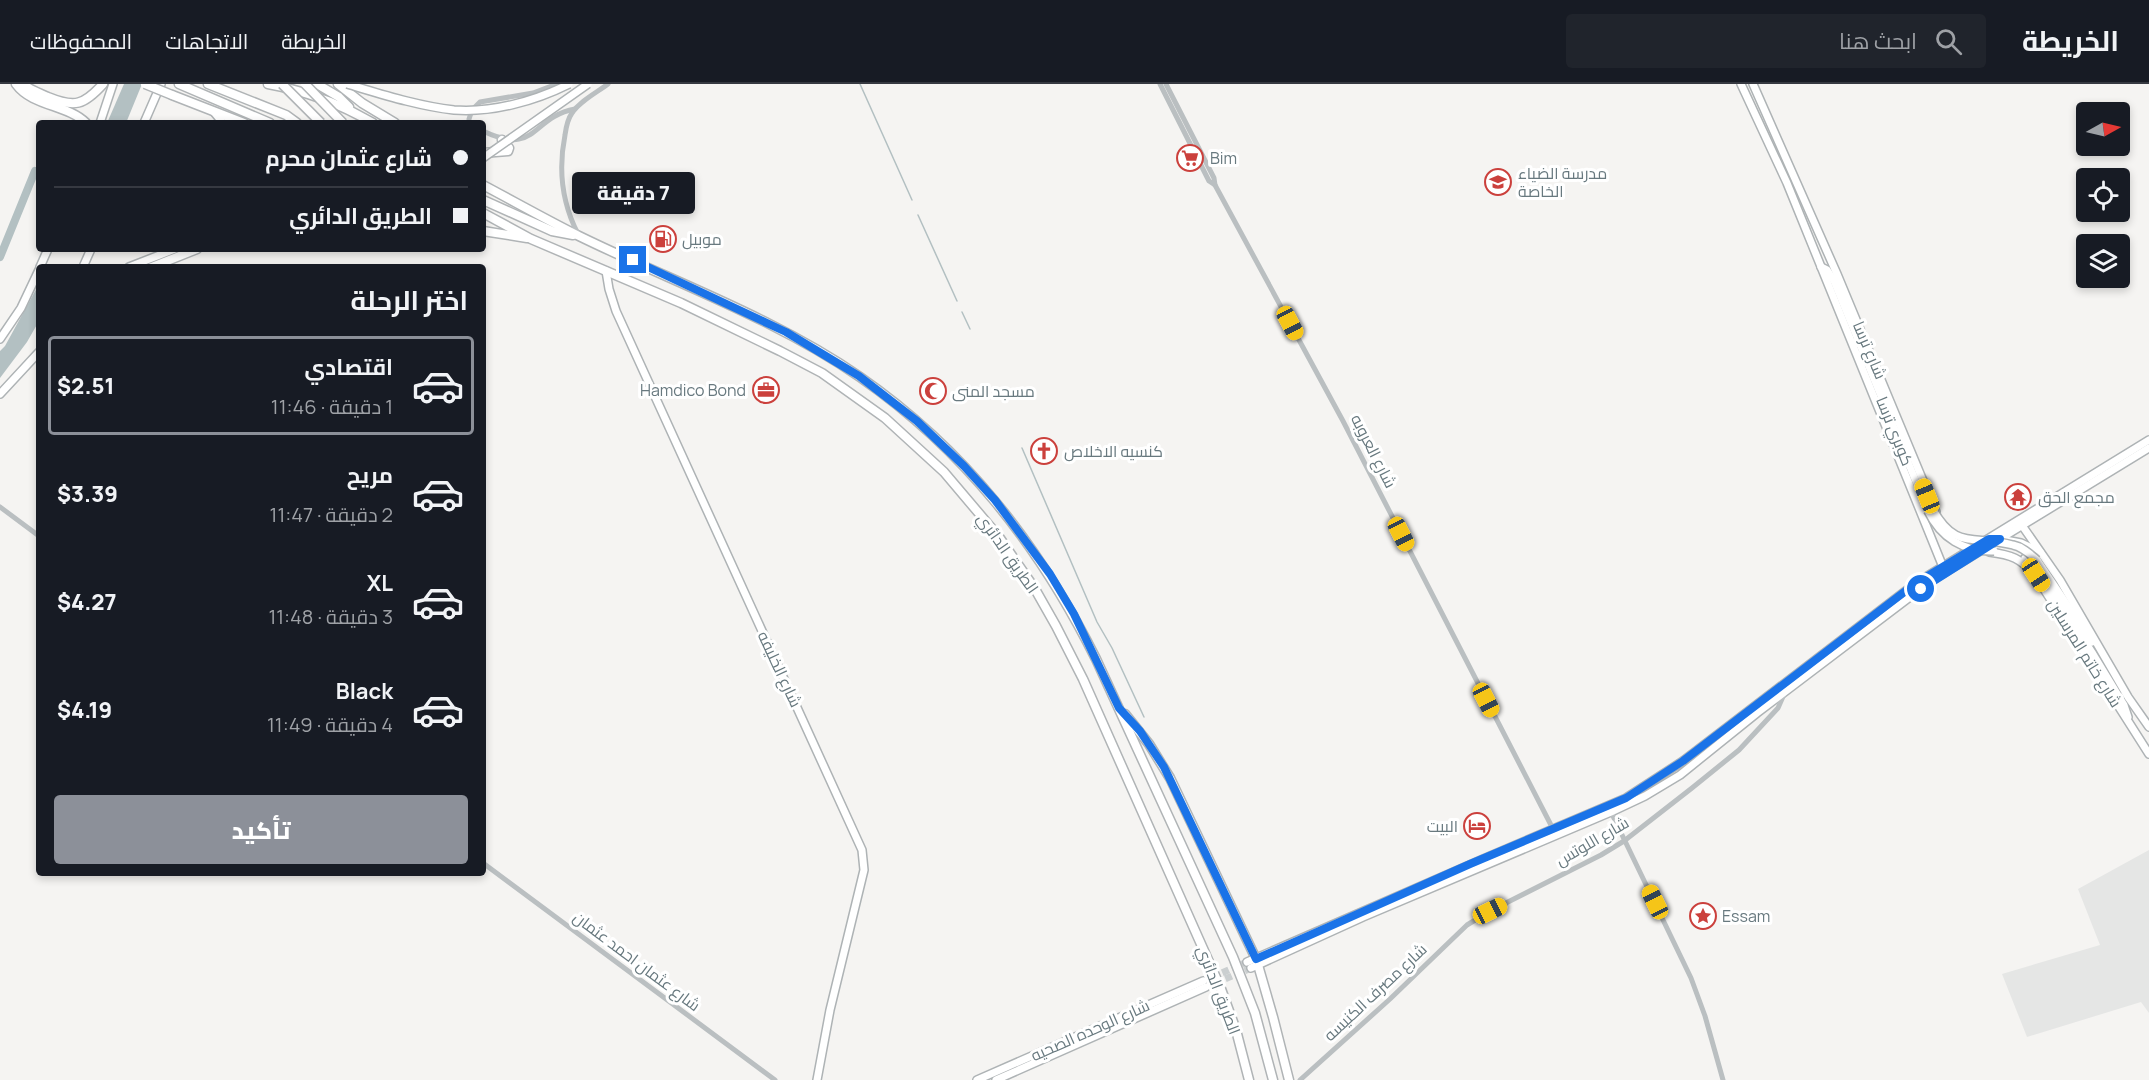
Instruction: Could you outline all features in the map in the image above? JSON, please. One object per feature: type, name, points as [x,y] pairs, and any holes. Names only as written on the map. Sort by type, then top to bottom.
[{"type":"highway","points":[[16,84],[32,98],[83,120]]},
{"type":"highway","points":[[23,84],[29,89],[69,104],[85,100],[103,84]]},
{"type":"highway","points":[[145,84],[236,120]]},
{"type":"highway","points":[[180,84],[263,120]]},
{"type":"highway","points":[[208,84],[286,115],[293,120]]},
{"type":"highway","points":[[268,84],[302,90],[327,99],[368,120]]},
{"type":"highway","points":[[282,84],[318,120]]},
{"type":"highway","points":[[305,84],[340,120]]},
{"type":"highway","points":[[317,84],[342,99],[351,110]]},
{"type":"highway","points":[[339,84],[362,103],[389,120]]},
{"type":"highway","points":[[486,153],[508,151],[509,148],[502,140]]},
{"type":"highway","name":"الطريق الدائري","points":[[486,186],[579,236],[786,332],[840,364],[859,376],[932,435],[972,474],[1003,509],[1050,574],[1074,614],[1119,708],[1233,957],[1255,1013],[1273,1080]]},
{"type":"highway","name":"الطريق الدائري","points":[[486,201],[552,231],[579,236]]},
{"type":"highway","name":"الطريق الدائري","points":[[486,215],[531,239],[701,313],[825,375],[898,429],[958,488],[999,537],[1046,607],[1083,679],[1221,989],[1236,1030],[1249,1080]]},
{"type":"highway","name":"الطريق الدائري","points":[[486,232],[531,239]]},
{"type":"highway","points":[[160,264],[190,252]]},
{"type":"highway","points":[[1119,708],[1149,744],[1170,778],[1253,963],[1276,1026],[1289,1080]]},
{"type":"main road","points":[[101,120],[113,84]]},
{"type":"main road","points":[[146,120],[161,84]]},
{"type":"main road","points":[[347,84],[435,107],[463,110],[484,109],[517,102],[569,84]]},
{"type":"main road","points":[[486,156],[588,84]]},
{"type":"main road","name":"شارع ترسا","points":[[1741,84],[1783,174],[1942,567]]},
{"type":"main road","name":"شارع ترسا","points":[[1753,84],[1884,383],[1941,521],[1959,534],[2021,543],[2037,559]]},
{"type":"main road","points":[[1749,99],[1755,100],[1757,93]]},
{"type":"main road","points":[[214,112],[221,120]]},
{"type":"main road","points":[[1763,133],[1765,127],[1769,125],[1773,127]]},
{"type":"main road","points":[[137,264],[167,252]]},
{"type":"main road","name":"كوبري ترسا","points":[[1821,267],[1827,270],[1834,281],[1930,510],[1946,529],[1957,537],[1974,541],[2013,544],[2037,559],[2128,697]]},
{"type":"main road","name":"شارع الخليفه","points":[[606,271],[616,311],[862,850],[864,870],[828,1018],[817,1080]]},
{"type":"main road","points":[[0,339],[21,308],[36,277]]},
{"type":"main road","points":[[0,394],[36,355]]},
{"type":"main road","name":"كوبري ترسا","points":[[1884,383],[1891,410],[1930,510]]},
{"type":"main road","points":[[1253,963],[1626,798],[1654,782],[1931,581],[2000,539],[2020,523],[2149,440]]},
{"type":"main road","points":[[1253,963],[1645,796],[1680,775],[1909,588],[1989,539],[2149,448]]},
{"type":"main road","points":[[2020,523],[2037,559]]},
{"type":"main road","name":"شارع خاتم المرسلين","points":[[1981,551],[2014,557],[2036,575],[2149,754]]},
{"type":"main road","name":"كوبري ترسا","points":[[2037,559],[2041,575],[2124,705],[2129,723]]},
{"type":"main road","name":"شارع خاتم المرسلين","points":[[2128,697],[2149,727]]},
{"type":"main road","name":"شارع الوحده الصحيه","points":[[977,1080],[1022,1064],[1205,984]]},
{"type":"main road","name":"شارع الوحده الصحيه","points":[[996,1080],[1022,1064]]},
{"type":"street","points":[[468,120],[472,110],[480,102],[532,93],[557,84]]},
{"type":"street","points":[[579,236],[567,208],[562,179],[562,148],[568,119],[575,109],[608,84]]},
{"type":"street","name":"شارع العروبه","points":[[1160,84],[1209,181],[1215,184]]},
{"type":"street","name":"شارع العروبه","points":[[1166,84],[1215,184],[1343,421],[1553,829]]},
{"type":"street","points":[[486,132],[502,140],[525,137],[557,115],[575,109]]},
{"type":"street","points":[[0,507],[36,534]]},
{"type":"street","name":"شارع اللوتس","points":[[1467,925],[1624,841],[1739,750],[1778,708],[1784,688]]},
{"type":"street","points":[[1611,812],[1691,978],[1705,1016],[1723,1080]]},
{"type":"street","name":"شارع عثمان احمد عثمان","points":[[486,865],[775,1080]]},
{"type":"street","name":"شارع مصرف الكنيسه","points":[[1300,1080],[1388,1001],[1467,925]]},
{"type":"shaded area","points":[[124,84],[142,84],[127,120],[108,120]]},
{"type":"shaded area","points":[[36,289],[36,326],[0,378],[0,351]]},
{"type":"shaded area","points":[[2149,850],[2149,1013],[2141,1002],[2027,1037],[2002,974],[2100,945],[2078,889]]},
{"type":"waterway","points":[[860,84],[912,200]]},
{"type":"waterway","points":[[0,257],[35,171]]},
{"type":"waterway","points":[[918,215],[957,301]]},
{"type":"waterway","points":[[962,312],[970,329]]},
{"type":"waterway","points":[[1022,448],[1097,622],[1112,648],[1144,717]]},
{"type":"tunnel","points":[[1203,981],[1247,962]]},
{"type":"tunnel","points":[[1206,987],[1251,968]]},
{"type":"place","name":"Bim","points":[[1190,158]]},
{"type":"place","name":"مدرسة الضياء الخاصة","points":[[1498,182]]},
{"type":"place","name":"موبيل","points":[[663,239]]},
{"type":"place","name":"Hamdico Bond","points":[[766,390]]},
{"type":"place","name":"مسجد المنى","points":[[933,391]]},
{"type":"place","name":"كنسيه الاخلاص","points":[[1044,451]]},
{"type":"place","name":"مجمع الحق","points":[[2018,497]]},
{"type":"place","name":"البيت","points":[[1477,826]]},
{"type":"place","name":"Essam","points":[[1703,916]]},
{"type":"route","points":[[633,260],[786,332],[859,376],[917,421],[964,466],[995,500],[1050,574],[1074,614],[1119,708],[1140,731],[1164,767],[1256,959],[1642,789],[1665,775],[1916,583],[1989,539],[2000,539],[1921,589]]}]
